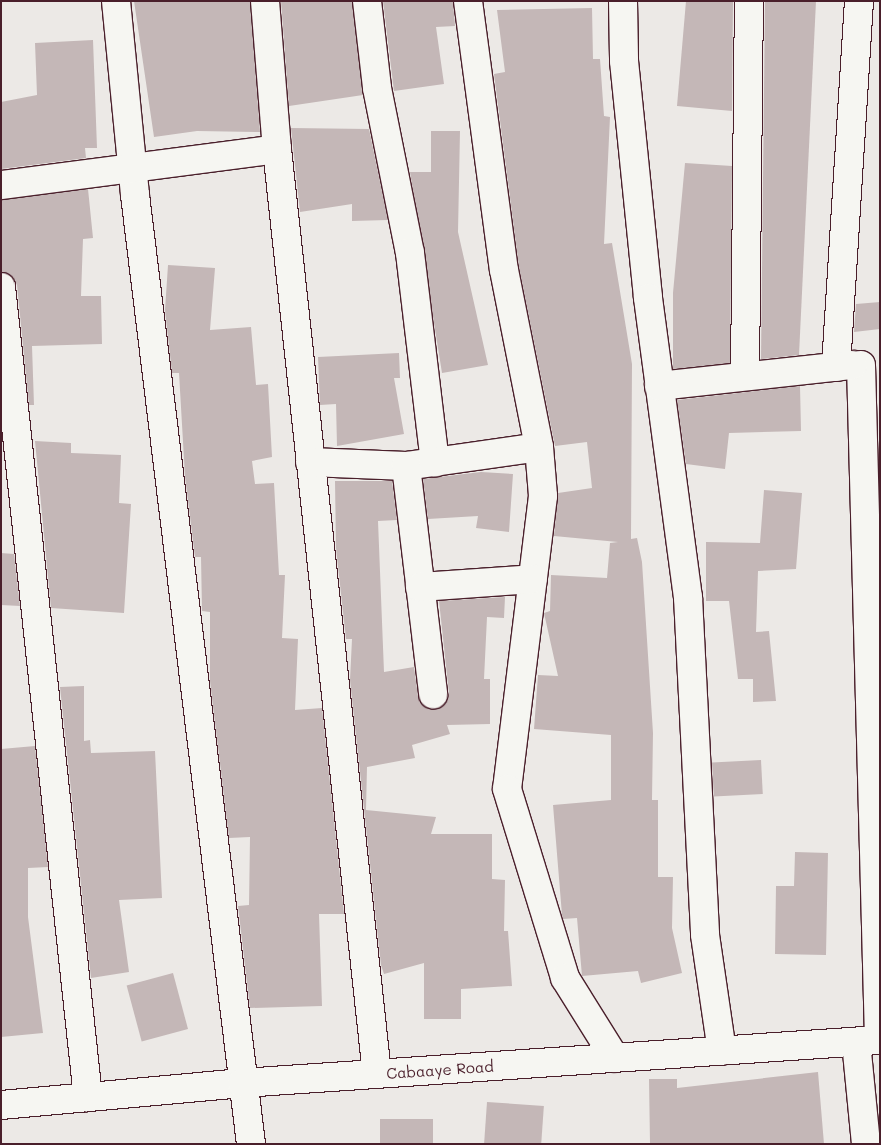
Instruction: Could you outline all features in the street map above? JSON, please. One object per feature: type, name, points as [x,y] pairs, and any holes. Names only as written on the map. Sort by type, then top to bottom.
[{"type":"street","points":[[116,1],[133,170],[242,1083],[251,1144]]},
{"type":"street","points":[[266,1],[277,149],[377,1074]]},
{"type":"street","points":[[367,1],[377,88],[410,254],[435,463]]},
{"type":"street","points":[[468,1],[504,270],[539,447],[543,496],[507,789],[565,978],[615,1058]]},
{"type":"street","points":[[623,1],[624,61],[659,386],[688,588],[705,936],[722,1051]]},
{"type":"street","points":[[745,375],[749,1]]},
{"type":"street","points":[[859,1],[859,365],[872,1041],[866,1144]]},
{"type":"street","points":[[1,185],[133,170],[277,149]]},
{"type":"street","points":[[1,287],[88,1097]]},
{"type":"street","points":[[659,386],[745,375],[859,365]]},
{"type":"street","points":[[310,462],[406,466],[539,447]]},
{"type":"street","points":[[406,466],[433,694]]},
{"type":"street","points":[[420,587],[533,579]]},
{"type":"street","name":"Cabaaye Road","points":[[1,1105],[242,1083],[872,1041]]},
{"type":"building","points":[[134,1],[250,1],[260,132],[197,131],[154,137]]},
{"type":"building","points":[[281,1],[352,1],[363,95],[289,106]]},
{"type":"building","points":[[383,1],[453,1],[455,26],[436,27],[444,84],[394,91]]},
{"type":"building","points":[[686,1],[733,1],[732,111],[677,106]]},
{"type":"building","points":[[765,1],[816,1],[799,355],[761,359]]},
{"type":"building","points":[[592,8],[593,59],[600,59],[604,116],[610,117],[604,244],[612,243],[632,364],[631,539],[637,538],[642,562],[653,733],[652,800],[658,800],[658,877],[673,877],[672,928],[682,973],[641,983],[638,971],[582,976],[577,918],[563,919],[562,915],[553,805],[611,800],[611,735],[534,729],[538,675],[558,676],[544,613],[550,611],[551,575],[607,578],[610,543],[618,542],[554,536],[558,493],[592,488],[587,442],[555,446],[519,267],[494,74],[505,72],[497,10]]},
{"type":"building","points":[[93,40],[97,148],[85,148],[86,158],[1,169],[1,102],[37,95],[35,43]]},
{"type":"building","points":[[291,128],[369,129],[388,220],[352,221],[352,204],[300,212]]},
{"type":"building","points":[[431,131],[460,131],[458,232],[488,365],[442,373],[410,172],[431,172]]},
{"type":"building","points":[[685,163],[732,166],[730,363],[673,369],[673,293]]},
{"type":"building","points":[[88,189],[93,238],[83,239],[81,296],[101,296],[102,344],[32,346],[34,405],[29,405],[17,285],[13,277],[1,272],[1,200]]},
{"type":"building","points":[[168,265],[215,268],[210,330],[251,327],[256,385],[268,384],[272,457],[252,461],[255,484],[274,483],[279,575],[285,575],[282,638],[298,639],[295,710],[322,708],[344,914],[319,914],[322,1006],[250,1008],[238,906],[249,905],[250,837],[229,838],[210,681],[210,612],[202,611],[201,557],[195,557],[185,476],[179,373],[172,373],[165,310]]},
{"type":"building","points":[[880,302],[880,329],[854,332],[856,304]]},
{"type":"building","points":[[399,353],[400,378],[394,378],[404,434],[337,446],[336,404],[320,405],[318,357]]},
{"type":"building","points":[[800,386],[801,431],[729,433],[725,469],[686,464],[677,400]]},
{"type":"building","points":[[35,441],[71,443],[71,453],[121,455],[119,503],[131,504],[124,613],[51,608]]},
{"type":"building","points":[[481,472],[513,474],[509,532],[476,528],[478,516],[428,519],[423,479]]},
{"type":"building","points":[[335,481],[392,481],[397,520],[378,521],[384,672],[414,667],[418,696],[426,708],[442,707],[449,693],[439,601],[505,597],[504,618],[487,617],[484,679],[490,679],[490,724],[447,725],[450,734],[412,745],[415,758],[367,767],[366,810],[436,817],[431,834],[492,834],[492,879],[505,880],[504,931],[508,931],[512,986],[461,989],[461,1019],[424,1019],[424,963],[384,974],[381,965],[350,680],[352,639],[346,639],[336,548]]},
{"type":"building","points":[[764,490],[802,493],[796,569],[758,571],[756,632],[769,631],[776,701],[753,702],[753,679],[738,679],[729,601],[706,601],[706,542],[760,543]]},
{"type":"building","points":[[1,553],[14,554],[20,606],[1,605]]},
{"type":"building","points":[[84,686],[84,741],[90,740],[91,753],[155,751],[162,898],[119,900],[129,972],[91,978],[60,687]]},
{"type":"building","points":[[35,746],[48,867],[28,868],[28,917],[43,1033],[1,1037],[1,749]]},
{"type":"building","points":[[761,760],[763,794],[714,797],[712,763]]},
{"type":"building","points":[[795,852],[828,853],[826,955],[775,954],[776,886],[794,886]]},
{"type":"building","points":[[173,973],[188,1029],[142,1041],[127,985]]},
{"type":"building","points":[[818,1072],[824,1144],[650,1144],[649,1079],[677,1079],[677,1088]]},
{"type":"building","points":[[487,1102],[544,1106],[541,1144],[484,1144]]},
{"type":"building","points":[[380,1119],[433,1119],[433,1144],[380,1144]]}]
